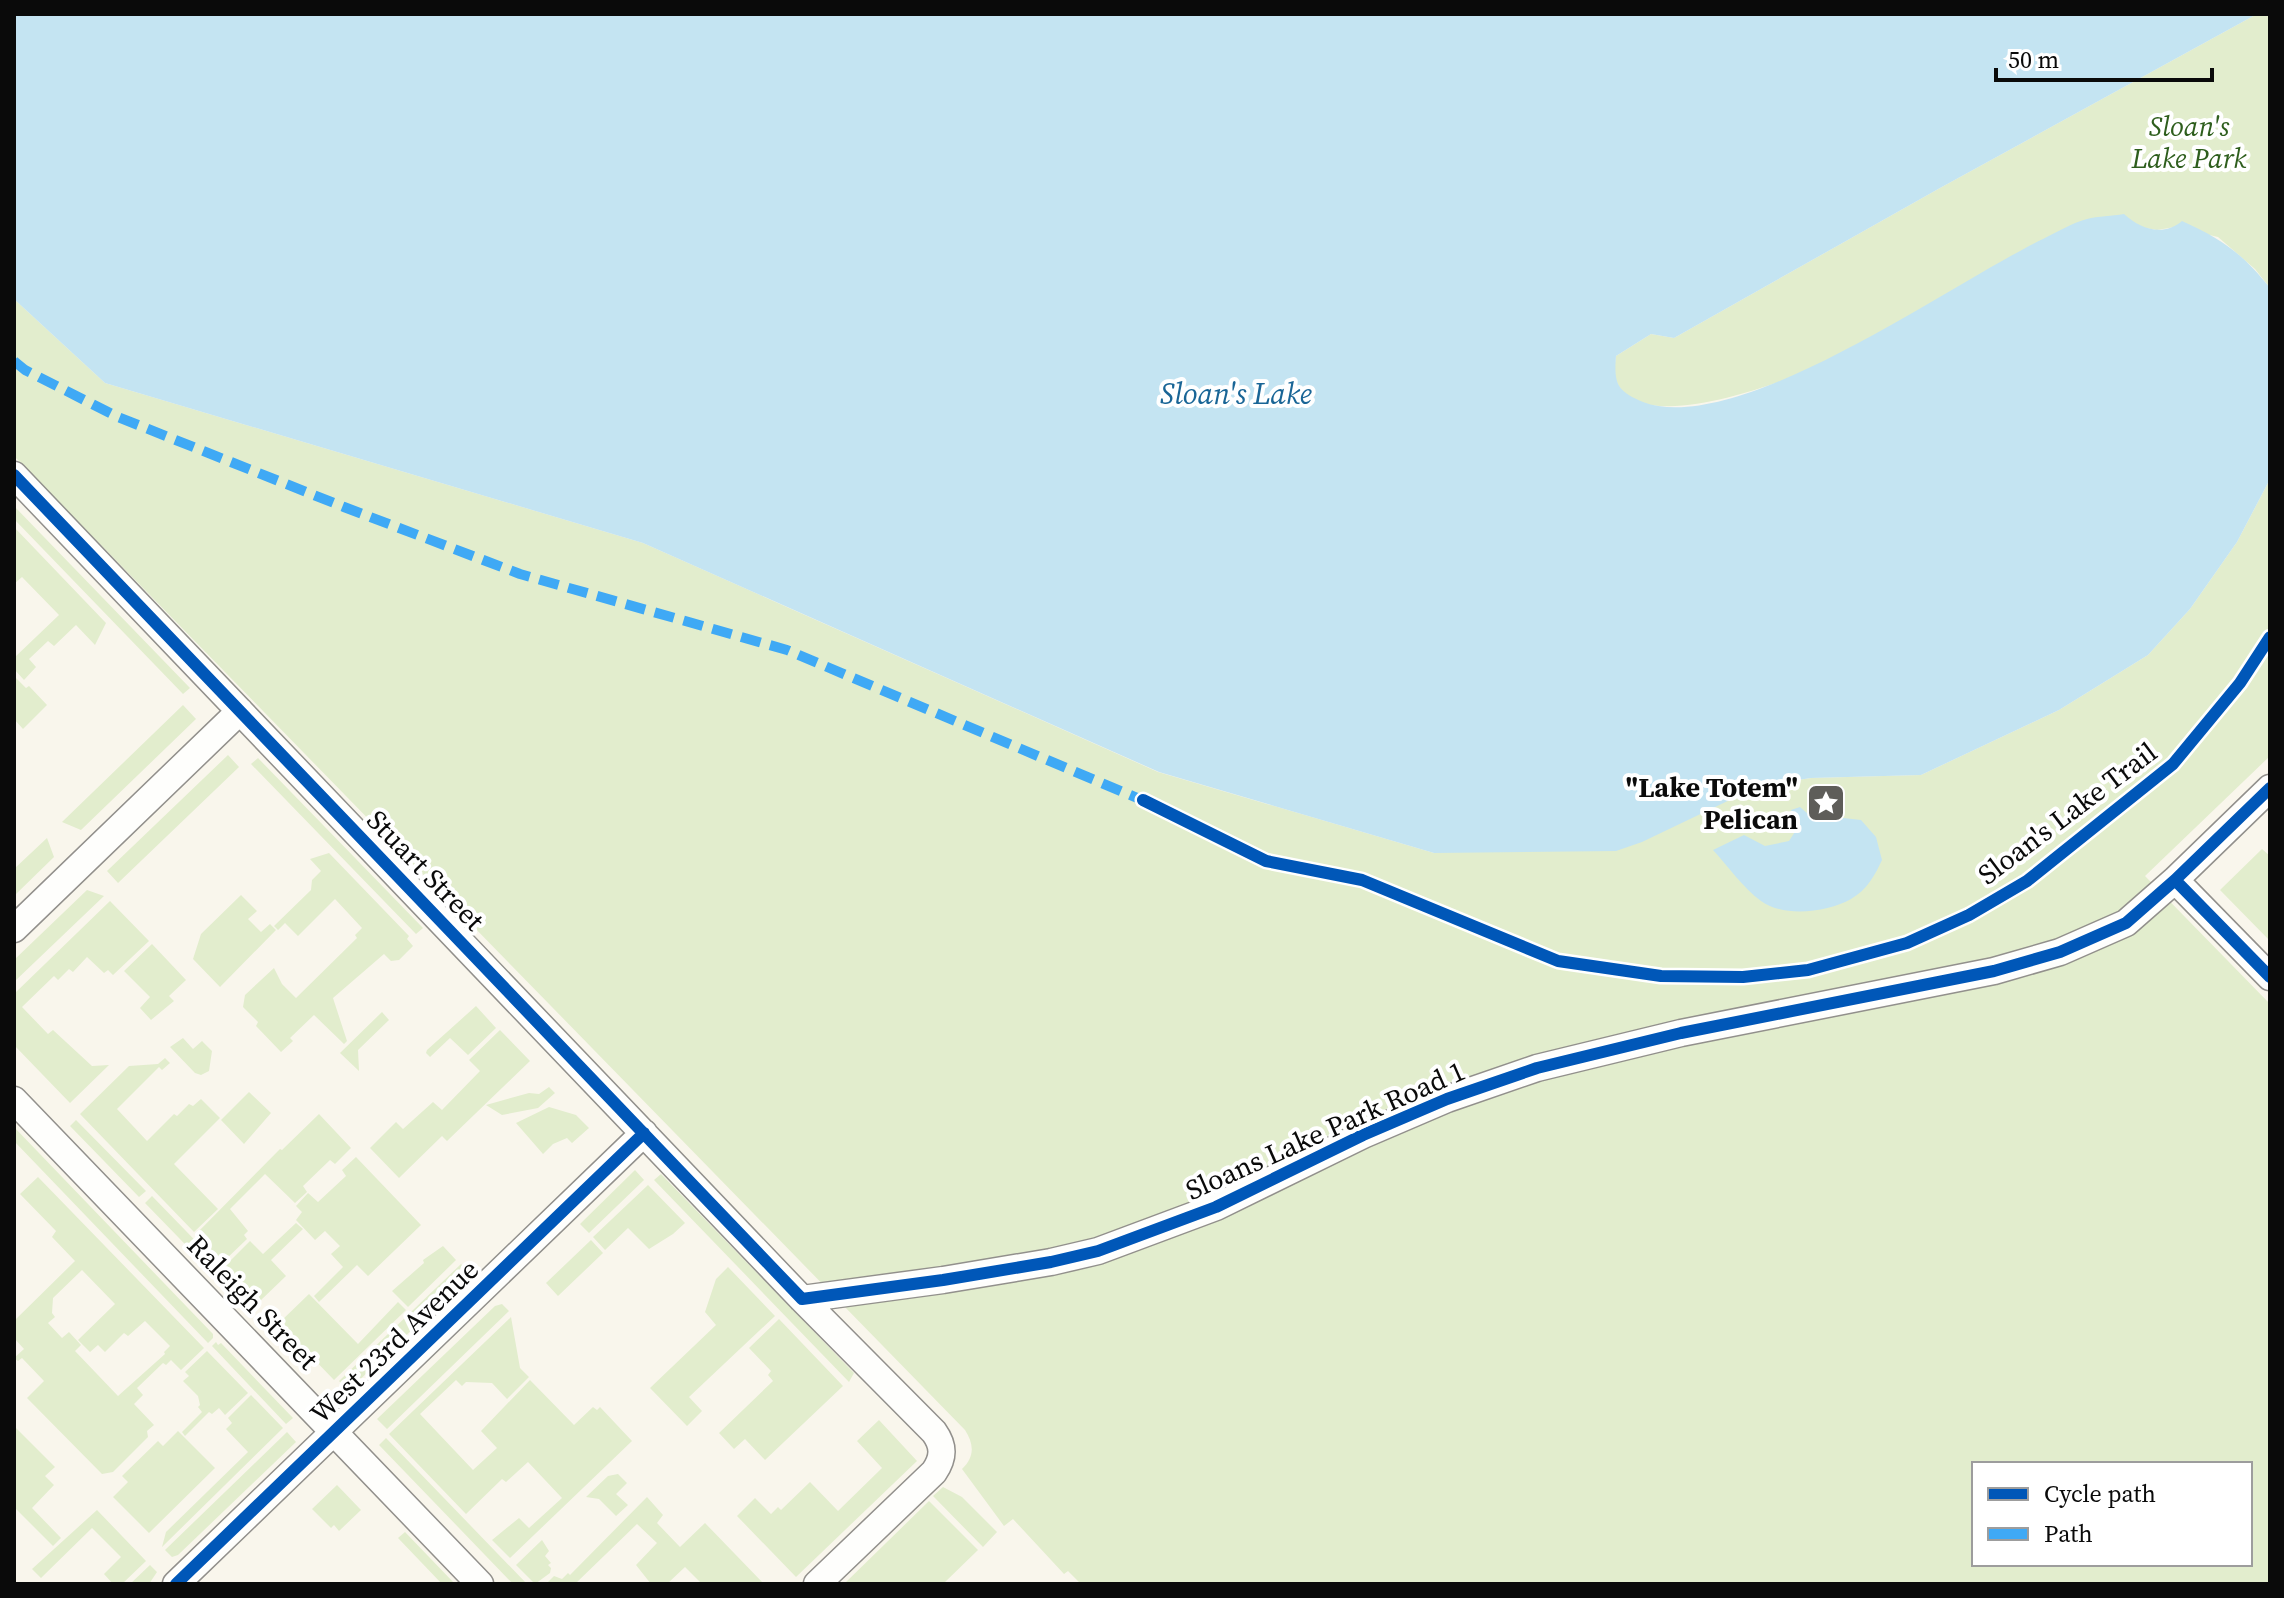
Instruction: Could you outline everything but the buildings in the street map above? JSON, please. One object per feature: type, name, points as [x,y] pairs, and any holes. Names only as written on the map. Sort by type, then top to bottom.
[{"type":"street","name":"Stuart Street","points":[[14,475],[802,1299],[934,1432],[942,1447],[942,1456],[934,1472],[817,1584]]},
{"type":"street","points":[[14,929],[240,711]]},
{"type":"street","name":"Sloans Lake Park Road 1","points":[[802,1299],[1051,1262],[1098,1251],[1216,1207],[1363,1135],[1447,1099],[1537,1068],[1681,1033],[1994,971],[2060,952],[2126,923],[2270,788]]},
{"type":"street","points":[[2175,880],[2270,977]]},
{"type":"street","name":"Raleigh Street","points":[[14,1100],[480,1584]]},
{"type":"street","name":"West 23rd Avenue","points":[[176,1584],[644,1133]]},
{"type":"green space","name":"Sloan's Lake Park","points":[[2257,14],[2270,14],[2270,288],[2255,269],[2218,237],[2175,227],[2157,230],[2138,227],[1798,375],[1757,389],[1701,403],[1673,406],[1648,404],[1628,396],[1616,380],[1616,356],[1651,334],[1674,338]]},
{"type":"green space","points":[[14,299],[105,383],[643,543],[1158,772],[1434,853],[1746,793],[1759,786],[1811,778],[1921,775],[2059,710],[2148,655],[2190,609],[2237,542],[2270,479],[2270,756],[2145,876],[2270,1004],[2270,1584],[1081,1584],[1068,1571],[1064,1574],[1013,1519],[1004,1526],[962,1469],[972,1450],[965,1430],[14,456]]},
{"type":"green space","points":[[14,506],[190,688],[183,694],[14,519]]},
{"type":"green space","points":[[14,527],[106,623],[95,645],[76,625],[54,646],[48,641],[29,659],[36,667],[24,680],[14,669],[14,658],[59,615],[22,577],[14,584]]},
{"type":"green space","points":[[14,676],[47,705],[23,729],[14,719]]},
{"type":"green space","points":[[183,705],[196,719],[81,830],[62,822]]},
{"type":"green space","points":[[228,755],[239,767],[118,883],[107,871]]},
{"type":"green space","points":[[258,758],[423,928],[416,934],[251,764]]},
{"type":"green space","points":[[47,838],[54,857],[14,896],[14,869]]},
{"type":"green space","points":[[2262,849],[2270,856],[2270,941],[2220,890]]},
{"type":"green space","points":[[329,853],[409,936],[407,939],[413,946],[399,960],[391,961],[384,954],[333,998],[347,1041],[344,1044],[314,1015],[290,1038],[293,1041],[281,1052],[243,1007],[245,995],[274,968],[282,984],[296,998],[357,938],[355,935],[362,928],[335,899],[298,936],[285,923],[278,930],[274,926],[311,890],[312,880],[321,871],[310,859]]},
{"type":"green space","points":[[87,890],[104,896],[14,982],[14,960]]},
{"type":"green space","points":[[241,895],[257,911],[248,919],[261,932],[270,924],[276,930],[220,987],[193,959],[201,934]]},
{"type":"green space","points":[[110,901],[149,941],[113,975],[108,970],[104,973],[87,957],[73,972],[69,969],[58,980],[54,976],[22,1007],[48,1034],[53,1030],[92,1066],[109,1065],[70,1103],[14,1045],[14,994]]},
{"type":"green space","points":[[152,944],[186,980],[169,996],[174,1001],[151,1020],[140,1008],[150,997],[124,971]]},
{"type":"green space","points":[[476,1006],[496,1028],[468,1055],[450,1038],[430,1057],[427,1050]]},
{"type":"green space","points":[[382,1012],[389,1020],[358,1050],[359,1071],[340,1053]]},
{"type":"green space","points":[[500,1030],[530,1061],[447,1141],[442,1136],[399,1178],[370,1148],[396,1122],[403,1129],[433,1102],[442,1110],[480,1071],[469,1060]]},
{"type":"green space","points":[[183,1038],[193,1049],[202,1041],[212,1051],[209,1071],[201,1075],[195,1073],[170,1047]]},
{"type":"green space","points":[[165,1058],[170,1063],[162,1070],[159,1067],[117,1109],[147,1141],[174,1114],[177,1116],[189,1104],[193,1106],[201,1099],[220,1118],[174,1164],[218,1209],[194,1232],[80,1114],[129,1066],[158,1064]]},
{"type":"green space","points":[[549,1087],[555,1093],[538,1108],[502,1115],[486,1105],[529,1093],[539,1094]]},
{"type":"green space","points":[[249,1092],[271,1113],[244,1144],[221,1120]]},
{"type":"green space","points":[[549,1107],[576,1115],[589,1128],[572,1143],[567,1138],[553,1144],[543,1154],[516,1123]]},
{"type":"green space","points":[[319,1114],[351,1148],[335,1164],[330,1160],[303,1186],[307,1192],[295,1203],[265,1174],[230,1209],[248,1231],[244,1235],[247,1239],[223,1262],[196,1234]]},
{"type":"green space","points":[[76,1120],[146,1191],[139,1197],[70,1126]]},
{"type":"green space","points":[[14,1127],[213,1334],[208,1343],[14,1141]]},
{"type":"green space","points":[[356,1157],[421,1225],[368,1276],[357,1265],[319,1302],[314,1296],[343,1267],[331,1254],[340,1246],[325,1231],[315,1240],[296,1220],[302,1212],[296,1206],[308,1193],[318,1202],[346,1176],[342,1170]]},
{"type":"green space","points":[[635,1170],[644,1180],[589,1233],[580,1224]]},
{"type":"green space","points":[[661,1174],[854,1373],[849,1382],[654,1180]]},
{"type":"green space","points":[[38,1177],[204,1348],[181,1370],[171,1360],[166,1365],[163,1363],[137,1388],[143,1395],[134,1404],[154,1425],[147,1431],[148,1437],[113,1472],[102,1474],[27,1398],[44,1381],[22,1358],[18,1361],[14,1358],[24,1349],[14,1338],[14,1321],[75,1261],[52,1237],[56,1231],[20,1194]],"holes":[[[82,1270],[115,1304],[78,1340],[90,1352],[98,1345],[105,1352],[124,1333],[128,1336],[145,1321],[170,1346],[118,1396],[75,1351],[81,1345],[69,1332],[62,1338],[48,1323],[55,1317],[52,1313],[53,1298]]]},
{"type":"green space","points":[[648,1185],[685,1223],[649,1249],[628,1228],[605,1250],[593,1237]]},
{"type":"green space","points":[[152,1196],[219,1265],[212,1272],[145,1203]]},
{"type":"green space","points":[[296,1223],[303,1229],[271,1260],[286,1276],[260,1301],[226,1265],[250,1241],[263,1254]]},
{"type":"green space","points":[[591,1240],[603,1253],[558,1296],[546,1283]]},
{"type":"green space","points":[[443,1246],[456,1260],[408,1307],[392,1291],[424,1263],[423,1260]]},
{"type":"green space","points":[[461,1264],[468,1271],[466,1278],[348,1391],[339,1381]]},
{"type":"green space","points":[[728,1267],[775,1316],[689,1397],[702,1411],[687,1426],[650,1388],[716,1325],[705,1312],[716,1279]]},
{"type":"green space","points":[[309,1294],[358,1344],[398,1302],[406,1310],[334,1380],[279,1323]]},
{"type":"green space","points":[[502,1304],[509,1311],[387,1429],[377,1419],[495,1306]]},
{"type":"green space","points":[[511,1317],[520,1368],[529,1377],[507,1399],[492,1383],[466,1382],[462,1386],[456,1380],[420,1414],[473,1470],[497,1448],[481,1431],[530,1380],[574,1425],[593,1407],[597,1410],[600,1407],[632,1441],[510,1558],[492,1540],[519,1518],[529,1528],[562,1498],[528,1462],[506,1482],[502,1479],[466,1514],[389,1434]]},
{"type":"green space","points":[[779,1319],[843,1386],[765,1460],[745,1439],[734,1449],[719,1433],[773,1381],[768,1375],[771,1371],[749,1348]]},
{"type":"green space","points":[[216,1342],[218,1345],[221,1343],[293,1418],[286,1424],[212,1346]]},
{"type":"green space","points":[[207,1351],[248,1393],[225,1415],[219,1408],[212,1414],[209,1412],[185,1436],[182,1432],[202,1412],[198,1407],[198,1396],[183,1381],[189,1376],[185,1372]]},
{"type":"green space","points":[[251,1395],[283,1428],[162,1547],[166,1532],[248,1452],[226,1429],[232,1423],[228,1418]]},
{"type":"green space","points":[[879,1420],[917,1461],[796,1577],[737,1516],[755,1498],[771,1514],[778,1507],[781,1510],[810,1482],[838,1511],[882,1468],[857,1441]]},
{"type":"green space","points":[[14,1426],[55,1467],[45,1476],[54,1485],[32,1508],[61,1538],[53,1546],[14,1507]]},
{"type":"green space","points":[[178,1431],[215,1468],[149,1533],[113,1497],[128,1482],[122,1476],[158,1441],[163,1446]]},
{"type":"green space","points":[[287,1432],[296,1442],[178,1555],[172,1557],[165,1550]]},
{"type":"green space","points":[[386,1438],[527,1584],[513,1584],[379,1445]]},
{"type":"green space","points":[[618,1474],[627,1483],[616,1494],[628,1505],[616,1516],[599,1499],[586,1497],[608,1476]]},
{"type":"green space","points":[[337,1485],[361,1510],[339,1531],[334,1525],[331,1528],[312,1509]]},
{"type":"green space","points":[[943,1487],[962,1497],[997,1532],[983,1547],[933,1496]]},
{"type":"green space","points":[[647,1497],[663,1515],[657,1523],[680,1547],[705,1523],[764,1584],[702,1584],[685,1567],[667,1584],[651,1584],[636,1565],[657,1543],[637,1524],[575,1584],[546,1584],[554,1576],[562,1579],[568,1573],[570,1575]]},
{"type":"green space","points":[[929,1501],[978,1550],[943,1584],[844,1584]]},
{"type":"green space","points":[[97,1510],[146,1561],[122,1584],[113,1584],[104,1574],[121,1557],[92,1528],[41,1578],[32,1569]]},
{"type":"green space","points":[[405,1532],[455,1584],[442,1584],[398,1538]]},
{"type":"green space","points":[[542,1540],[549,1551],[545,1556],[551,1568],[550,1573],[535,1584],[516,1565]]},
{"type":"green space","points":[[150,1565],[157,1572],[149,1584],[130,1584]]},
{"type":"water","name":"Sloan's Lake","points":[[14,14],[2257,14],[1674,338],[1651,334],[1616,356],[1616,373],[1622,390],[1643,402],[1684,407],[1733,398],[1788,378],[1845,350],[2076,223],[2124,214],[2137,224],[2160,230],[2182,221],[2230,248],[2270,288],[2270,479],[2237,542],[2190,609],[2148,655],[2059,710],[1921,775],[1811,778],[1759,786],[1642,842],[1616,851],[1434,853],[1159,772],[643,543],[105,383],[14,299]]},
{"type":"water","points":[[1800,807],[1808,814],[1861,820],[1876,837],[1882,860],[1866,887],[1841,904],[1806,911],[1782,910],[1771,906],[1748,890],[1713,850],[1744,835],[1765,846],[1789,841],[1800,824],[1791,810]]},
{"type":"marked path","points":[[14,361],[25,370],[118,417],[344,507],[520,574],[787,650],[1149,803]]},
{"type":"cycle path","points":[[14,475],[802,1299],[943,1280],[1098,1251],[1216,1207],[1363,1135],[1447,1099],[1537,1068],[1681,1033],[1994,971],[2060,952],[2126,923],[2270,788]]},
{"type":"cycle path","name":"Sloan's Lake Trail","points":[[1143,800],[1266,861],[1362,880],[1558,961],[1661,976],[1743,977],[1808,970],[1907,943],[1969,915],[2027,881],[2173,764],[2240,683],[2270,637]]},
{"type":"cycle path","points":[[2175,880],[2270,977]]},
{"type":"cycle path","points":[[176,1584],[644,1133]]},
{"type":"place","name":"\"Lake Totem\" Pelican","points":[[1826,803]]}]
